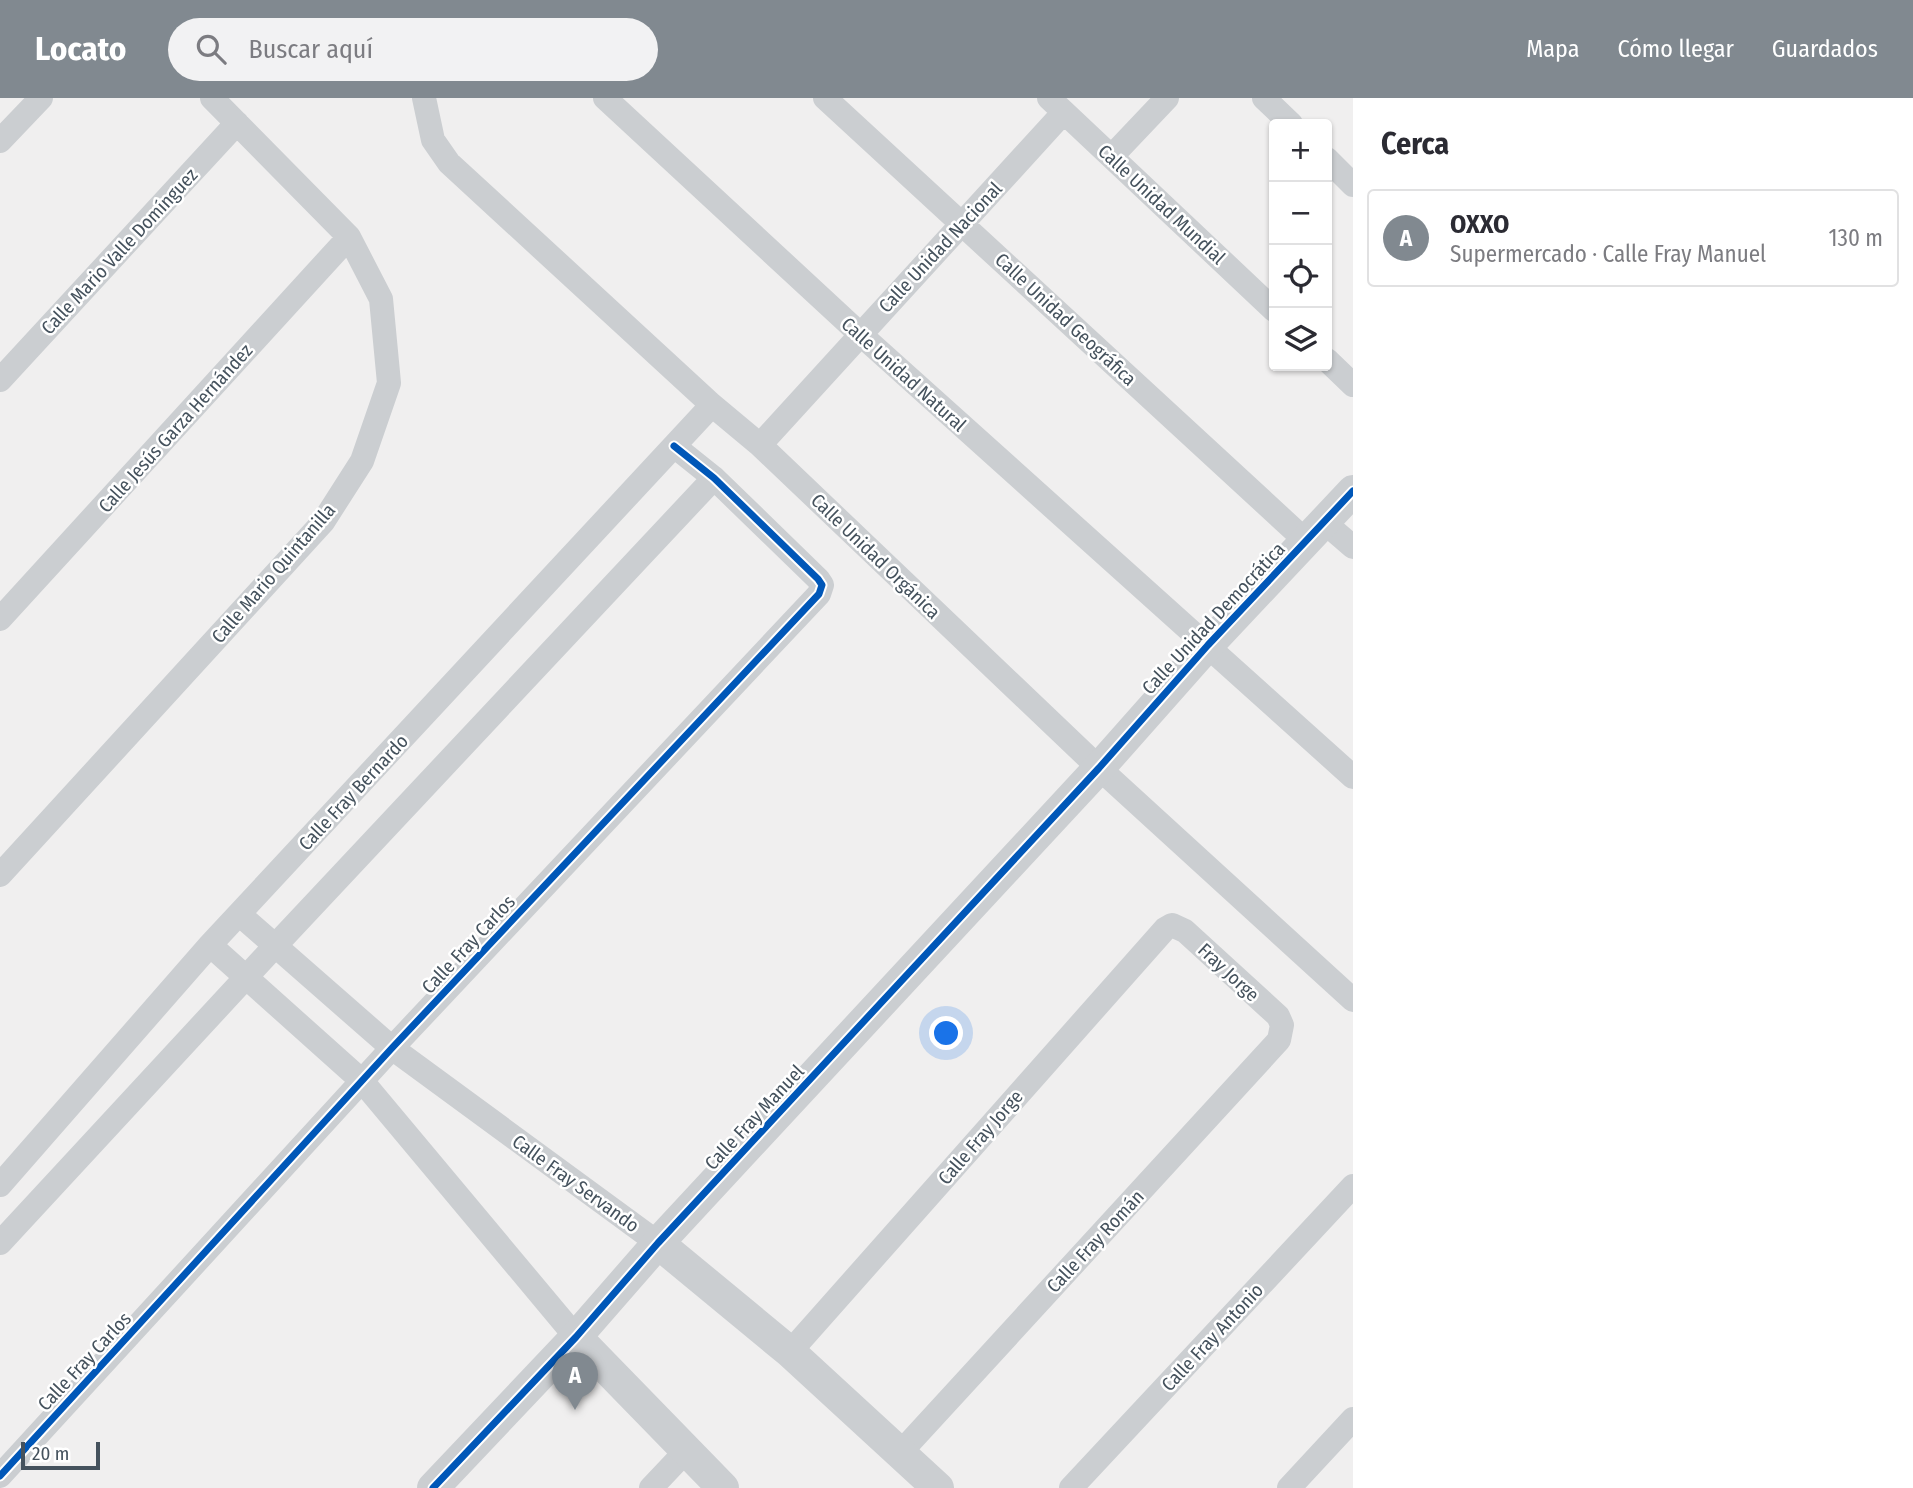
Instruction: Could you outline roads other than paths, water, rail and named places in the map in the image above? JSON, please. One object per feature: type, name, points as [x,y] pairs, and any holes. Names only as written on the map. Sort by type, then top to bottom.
[{"type":"street","points":[[0,141],[41,98]]},
{"type":"street","name":"Calle Mario Quintanilla","points":[[0,875],[323,522],[362,461],[389,383],[381,299],[349,237],[212,98]]},
{"type":"street","name":"Calle Unidad Orgánica","points":[[424,98],[433,141],[449,163],[712,405],[760,445],[1099,768],[1353,1000]]},
{"type":"street","name":"Calle Unidad Natural","points":[[605,98],[860,334],[1353,777]]},
{"type":"street","name":"Calle Unidad Geográfica","points":[[825,98],[961,223],[1315,531],[1353,547]]},
{"type":"street","points":[[1112,156],[1167,98]]},
{"type":"street","points":[[1264,98],[1286,119]]},
{"type":"street","name":"Calle Unidad Nacional","points":[[760,445],[961,223],[1056,105]]},
{"type":"street","name":"Calle Unidad Mundial","points":[[1056,105],[1272,308]]},
{"type":"street","name":"Calle Mario Valle Domínguez","points":[[0,380],[237,123]]},
{"type":"street","points":[[1332,164],[1353,185]]},
{"type":"street","name":"Calle Jesús Garza Hernández","points":[[0,619],[349,237]]},
{"type":"street","points":[[1332,365],[1353,385]]},
{"type":"street","name":"Calle Fray Bernardo","points":[[0,1185],[210,945],[712,405]]},
{"type":"street","name":"Calle Fray Carlos","points":[[0,1475],[392,1048],[819,594],[822,585],[818,579],[714,478],[674,446]]},
{"type":"street","points":[[0,1243],[714,478]]},
{"type":"street","name":"Calle Unidad Democrática","points":[[1099,768],[1208,645],[1353,491]]},
{"type":"street","name":"Calle Fray Manuel","points":[[433,1488],[576,1337],[658,1243],[1099,768]]},
{"type":"street","name":"Calle Fray Servando","points":[[239,914],[392,1048],[658,1243],[790,1352],[938,1488]]},
{"type":"street","name":"Fray Jorge","points":[[1172,925],[1185,931],[1278,1016],[1283,1025]]},
{"type":"street","name":"Calle Fray Jorge","points":[[790,1352],[1158,936],[1172,925]]},
{"type":"street","points":[[210,945],[362,1081],[576,1337],[723,1488]]},
{"type":"street","name":"Calle Fray Román","points":[[900,1453],[1279,1040],[1283,1025]]},
{"type":"street","name":"Calle Fray Antonio","points":[[1071,1488],[1353,1186]]},
{"type":"street","points":[[1289,1488],[1353,1419]]},
{"type":"street","points":[[651,1488],[686,1451]]},
{"type":"place","name":"OXXO","points":[[575,1410]]}]
